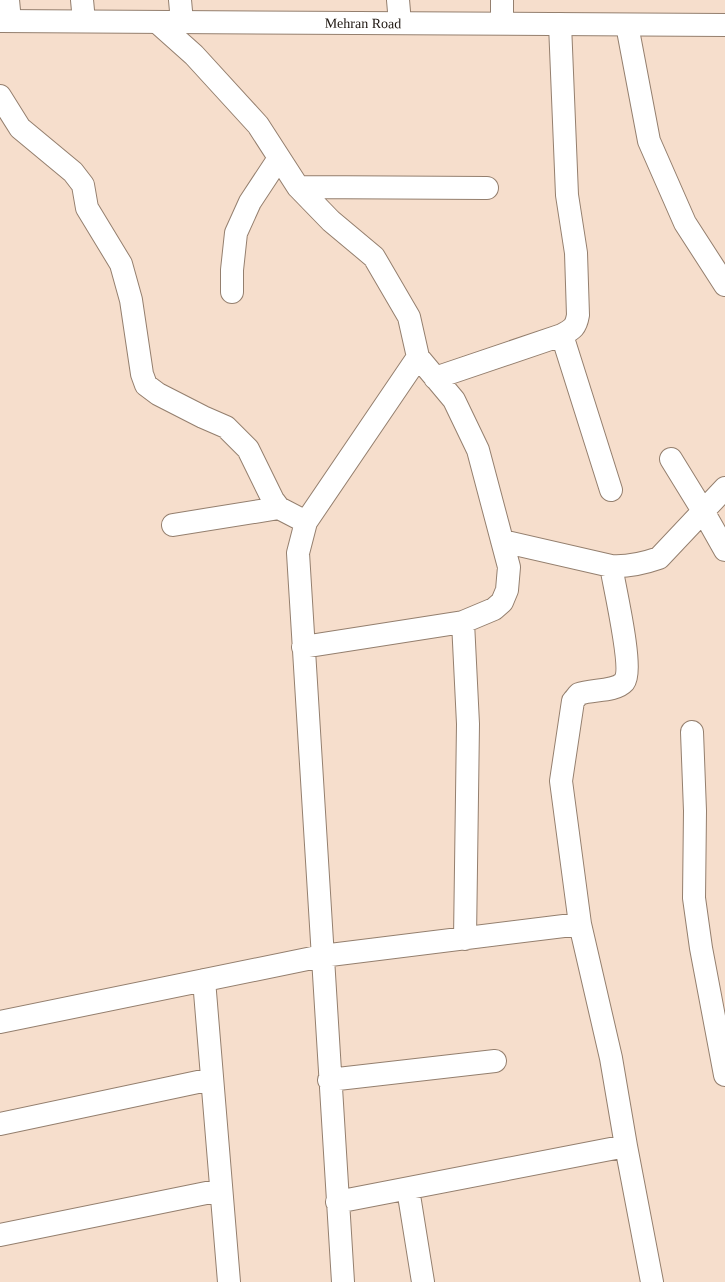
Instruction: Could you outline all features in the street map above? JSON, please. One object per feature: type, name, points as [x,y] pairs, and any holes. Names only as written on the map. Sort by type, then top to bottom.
[{"type":"street","points":[[180,0],[182,22]]},
{"type":"street","points":[[398,0],[400,23]]},
{"type":"street","points":[[502,0],[502,23]]},
{"type":"street","name":"Mehran Road","points":[[6,14],[83,11],[157,22],[725,25]]},
{"type":"street","points":[[157,22],[194,55],[258,125],[298,187],[331,221],[374,257],[408,316],[418,357],[454,400],[478,450],[509,567],[507,590],[502,602],[494,609],[463,622],[303,647]]},
{"type":"street","points":[[435,378],[570,331],[576,324],[578,315],[576,253],[567,195],[560,24]]},
{"type":"street","points":[[627,25],[649,141],[685,223],[725,285]]},
{"type":"street","points":[[0,96],[20,128],[74,172],[83,185],[87,208],[121,264],[131,300],[142,374],[146,384],[158,394],[226,427],[248,449],[273,500],[279,508],[306,522]]},
{"type":"street","points":[[232,292],[232,270],[236,233],[250,202],[279,158]]},
{"type":"street","points":[[298,187],[487,188]]},
{"type":"street","points":[[562,334],[611,490]]},
{"type":"street","points":[[339,1281],[337,1202],[298,553],[306,522],[418,357]]},
{"type":"street","points":[[671,459],[725,550]]},
{"type":"street","points":[[502,541],[611,566],[626,567],[644,564],[659,558],[725,488]]},
{"type":"street","points":[[173,525],[279,508]]},
{"type":"street","points":[[611,566],[625,641],[627,664],[626,676],[624,682],[617,686],[579,694],[573,701],[561,781],[580,924],[611,1058],[652,1282]]},
{"type":"street","points":[[463,622],[468,724],[464,939]]},
{"type":"street","points":[[692,732],[695,811],[694,898],[701,948],[725,1075]]},
{"type":"street","points":[[0,1022],[322,956],[580,924]]},
{"type":"street","points":[[204,980],[229,1282]]},
{"type":"street","points":[[329,1080],[495,1061]]},
{"type":"street","points":[[0,1124],[212,1079]]},
{"type":"street","points":[[337,1202],[626,1146]]},
{"type":"street","points":[[408,1189],[423,1282]]},
{"type":"street","points":[[0,1235],[221,1190]]}]
